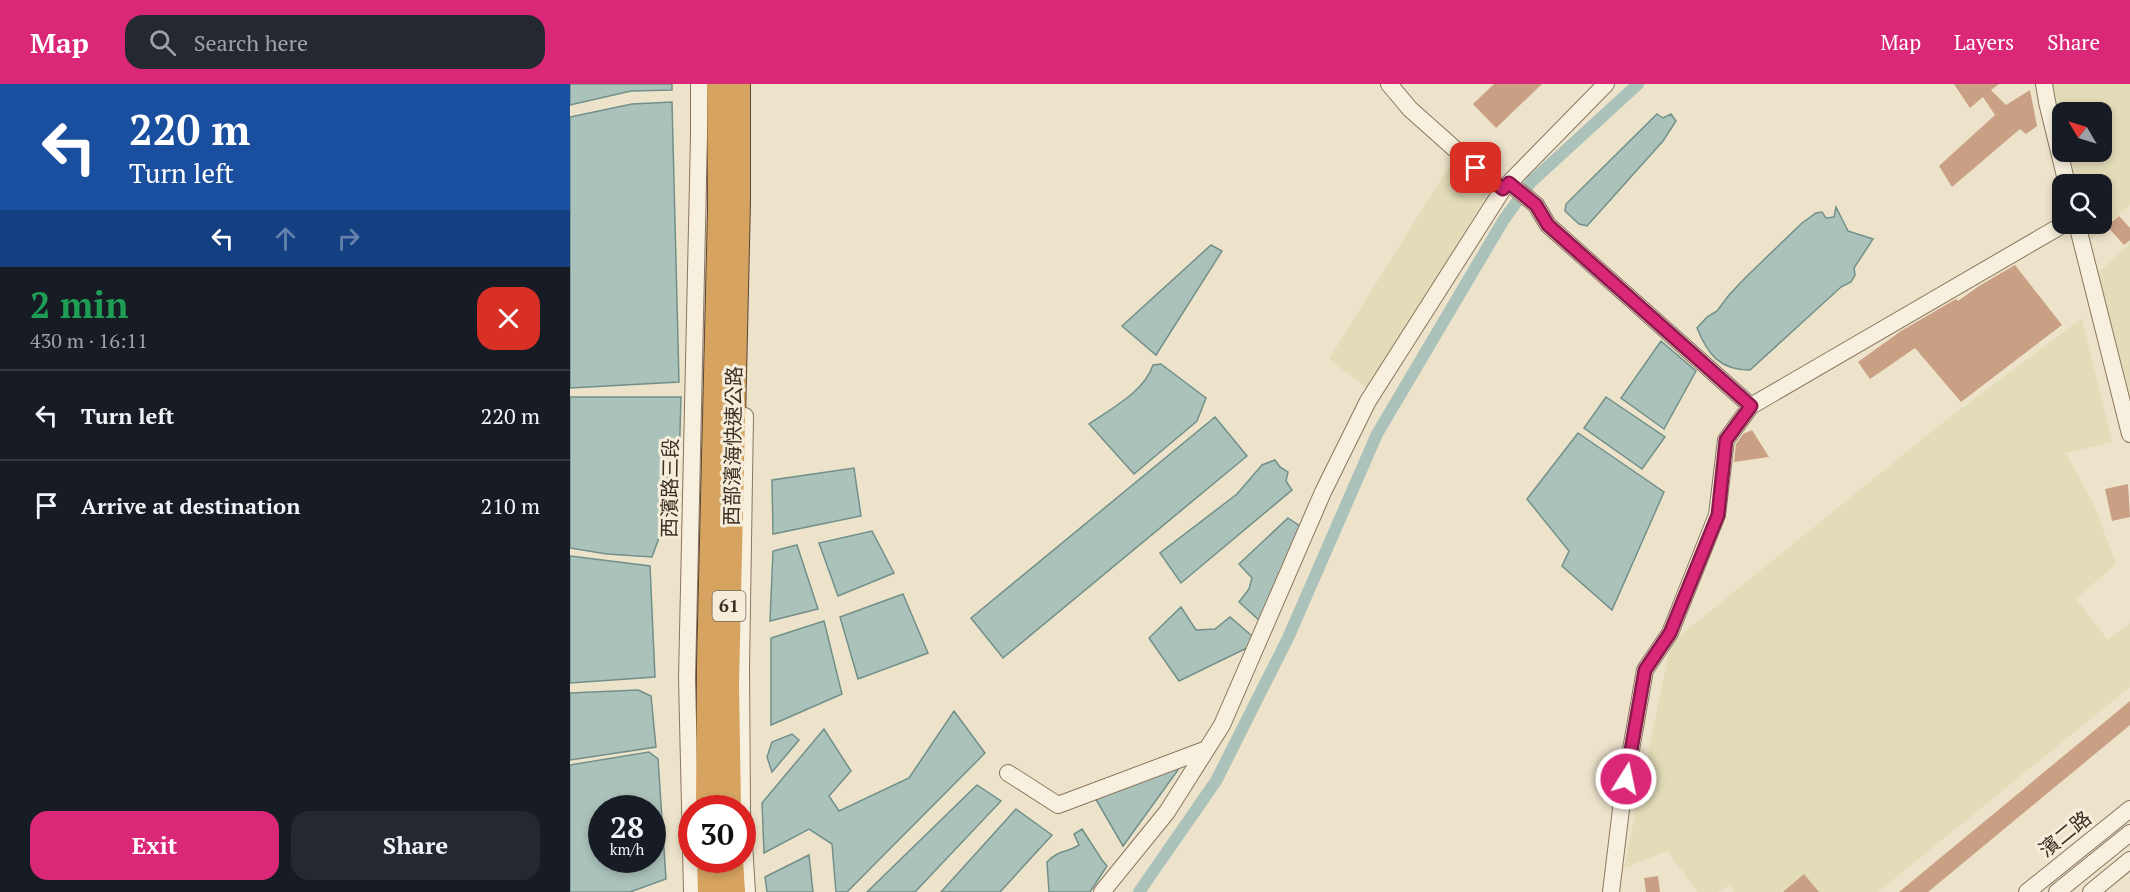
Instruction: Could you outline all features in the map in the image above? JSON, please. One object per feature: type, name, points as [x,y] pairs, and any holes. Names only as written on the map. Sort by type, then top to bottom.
[{"type":"highway","name":"西部濱海快速公路","points":[[708,795],[720,210],[719,84]]},
{"type":"highway","name":"西部濱海快速公路","points":[[729,795],[727,684],[738,201],[738,84]]},
{"type":"highway","points":[[709,873],[710,892]]},
{"type":"highway","points":[[732,873],[733,892]]},
{"type":"street","name":"西濱路三段","points":[[692,892],[687,678],[699,84]]},
{"type":"street","points":[[742,795],[741,668],[748,84]]},
{"type":"street","points":[[1389,84],[1410,109],[1493,183],[1506,186],[1536,205],[1548,225],[1751,406]]},
{"type":"street","points":[[1102,892],[1167,812],[1221,725],[1323,492],[1368,401],[1506,186],[1606,84]]},
{"type":"street","points":[[2044,84],[2065,174]]},
{"type":"street","points":[[1611,892],[1622,801],[1645,670],[1670,633],[1718,515],[1726,440],[1751,406],[2052,231]]},
{"type":"street","points":[[2080,234],[2130,434]]},
{"type":"street","points":[[1008,773],[1058,805],[1207,749]]},
{"type":"street","name":"濱二路","points":[[2027,892],[2130,809]]},
{"type":"street","points":[[2057,892],[2130,833]]},
{"type":"street","points":[[2091,892],[2130,860]]},
{"type":"street","points":[[746,873],[747,892]]},
{"type":"shaded area","points":[[2052,84],[2130,84],[2130,205],[2112,221],[2112,174],[2074,174],[2072,162],[2112,162],[2112,102],[2056,102]]},
{"type":"shaded area","points":[[1453,160],[1490,189],[1369,390],[1329,359]]},
{"type":"shaded area","points":[[2130,243],[2130,400],[2098,273]]},
{"type":"shaded area","points":[[2082,318],[2112,442],[2066,453],[2095,507],[2116,564],[2076,599],[2108,640],[2130,623],[2130,687],[1878,892],[1734,892],[1730,885],[1717,892],[1698,892],[1667,851],[1624,868],[1671,643],[1941,424]]},
{"type":"water","points":[[570,84],[672,84],[672,90],[631,91],[570,105]]},
{"type":"water","points":[[672,102],[679,382],[570,388],[570,117],[632,104]]},
{"type":"water","points":[[1657,114],[1663,118],[1671,114],[1676,121],[1663,141],[1587,226],[1579,224],[1565,211],[1566,204]]},
{"type":"water","points":[[1836,207],[1848,231],[1873,239],[1854,268],[1855,275],[1851,282],[1841,287],[1750,370],[1731,367],[1716,359],[1697,328],[1707,317],[1717,311],[1745,278],[1802,223],[1816,213],[1822,212],[1826,218],[1834,217]]},
{"type":"water","points":[[1211,245],[1222,251],[1156,355],[1122,326]]},
{"type":"water","points":[[1661,341],[1696,371],[1664,429],[1621,398]]},
{"type":"water","points":[[1161,364],[1206,398],[1197,421],[1134,474],[1089,424],[1135,391],[1149,375],[1153,365]]},
{"type":"water","points":[[570,397],[681,397],[677,534],[659,538],[652,557],[607,554],[570,548]]},
{"type":"water","points":[[1606,397],[1665,437],[1642,469],[1584,428]]},
{"type":"water","points":[[1215,417],[1247,456],[1003,658],[971,618]]},
{"type":"water","points":[[1578,433],[1664,492],[1612,610],[1562,566],[1569,551],[1527,499]]},
{"type":"water","points":[[1275,460],[1288,472],[1286,481],[1292,490],[1181,583],[1160,553],[1237,494],[1262,465]]},
{"type":"water","points":[[854,468],[861,516],[773,534],[772,480]]},
{"type":"water","points":[[1288,518],[1303,528],[1260,621],[1239,602],[1249,589],[1252,578],[1239,564]]},
{"type":"water","points":[[872,531],[894,573],[838,596],[819,543]]},
{"type":"water","points":[[797,545],[818,609],[770,621],[773,551]]},
{"type":"water","points":[[570,556],[650,566],[655,677],[570,683]]},
{"type":"water","points":[[903,594],[928,653],[858,679],[840,617]]},
{"type":"water","points":[[1181,607],[1196,630],[1215,629],[1230,617],[1252,636],[1251,646],[1179,681],[1149,638]]},
{"type":"water","points":[[824,621],[842,694],[771,725],[771,638]]},
{"type":"water","points":[[638,690],[651,696],[656,747],[570,760],[570,693]]},
{"type":"water","points":[[954,711],[985,753],[847,892],[836,892],[832,844],[809,829],[764,853],[762,803],[824,729],[851,771],[829,796],[839,811],[909,778]]},
{"type":"water","points":[[792,734],[799,740],[772,772],[767,757],[772,742]]},
{"type":"water","points":[[1196,745],[1123,846],[1090,789]]},
{"type":"water","points":[[649,752],[658,759],[660,795],[588,795],[588,873],[666,873],[666,879],[630,892],[570,892],[570,765]]},
{"type":"water","points":[[977,785],[1001,801],[915,892],[867,892]]},
{"type":"water","points":[[1016,809],[1052,835],[1000,892],[941,892]]},
{"type":"water","points":[[1082,829],[1107,866],[1090,892],[1049,892],[1047,862],[1056,855],[1079,845],[1074,834]]},
{"type":"water","points":[[809,855],[813,892],[767,892],[765,877]]},
{"type":"building","points":[[1494,84],[1542,84],[1496,128],[1473,104]]},
{"type":"building","points":[[1954,84],[1999,84],[1991,90],[2006,105],[2030,90],[2037,126],[2026,134],[2020,129],[1952,187],[1939,166],[1995,115],[1983,97],[1970,108]]},
{"type":"building","points":[[2119,216],[2130,228],[2130,240],[2124,245],[2112,232],[2112,222]]},
{"type":"building","points":[[2015,265],[2062,325],[1961,402],[1915,348],[1870,379],[1858,362],[1901,331],[1956,299],[1958,301]]},
{"type":"building","points":[[1752,430],[1769,457],[1734,462],[1736,444],[1743,434]]},
{"type":"building","points":[[2128,484],[2130,517],[2112,521],[2105,489]]},
{"type":"building","points":[[2130,701],[2130,725],[1928,892],[1899,892]]},
{"type":"building","points":[[1804,874],[1819,892],[1783,892]]},
{"type":"building","points":[[1658,876],[1660,892],[1646,892],[1644,878]]},
{"type":"waterway","points":[[1139,892],[1216,781],[1288,638],[1377,434],[1503,221],[1531,182],[1638,84]]},
{"type":"route","points":[[1476,168],[1503,189],[1509,183],[1536,205],[1548,225],[1751,406],[1726,440],[1718,515],[1670,633],[1645,670],[1626,779]]}]
